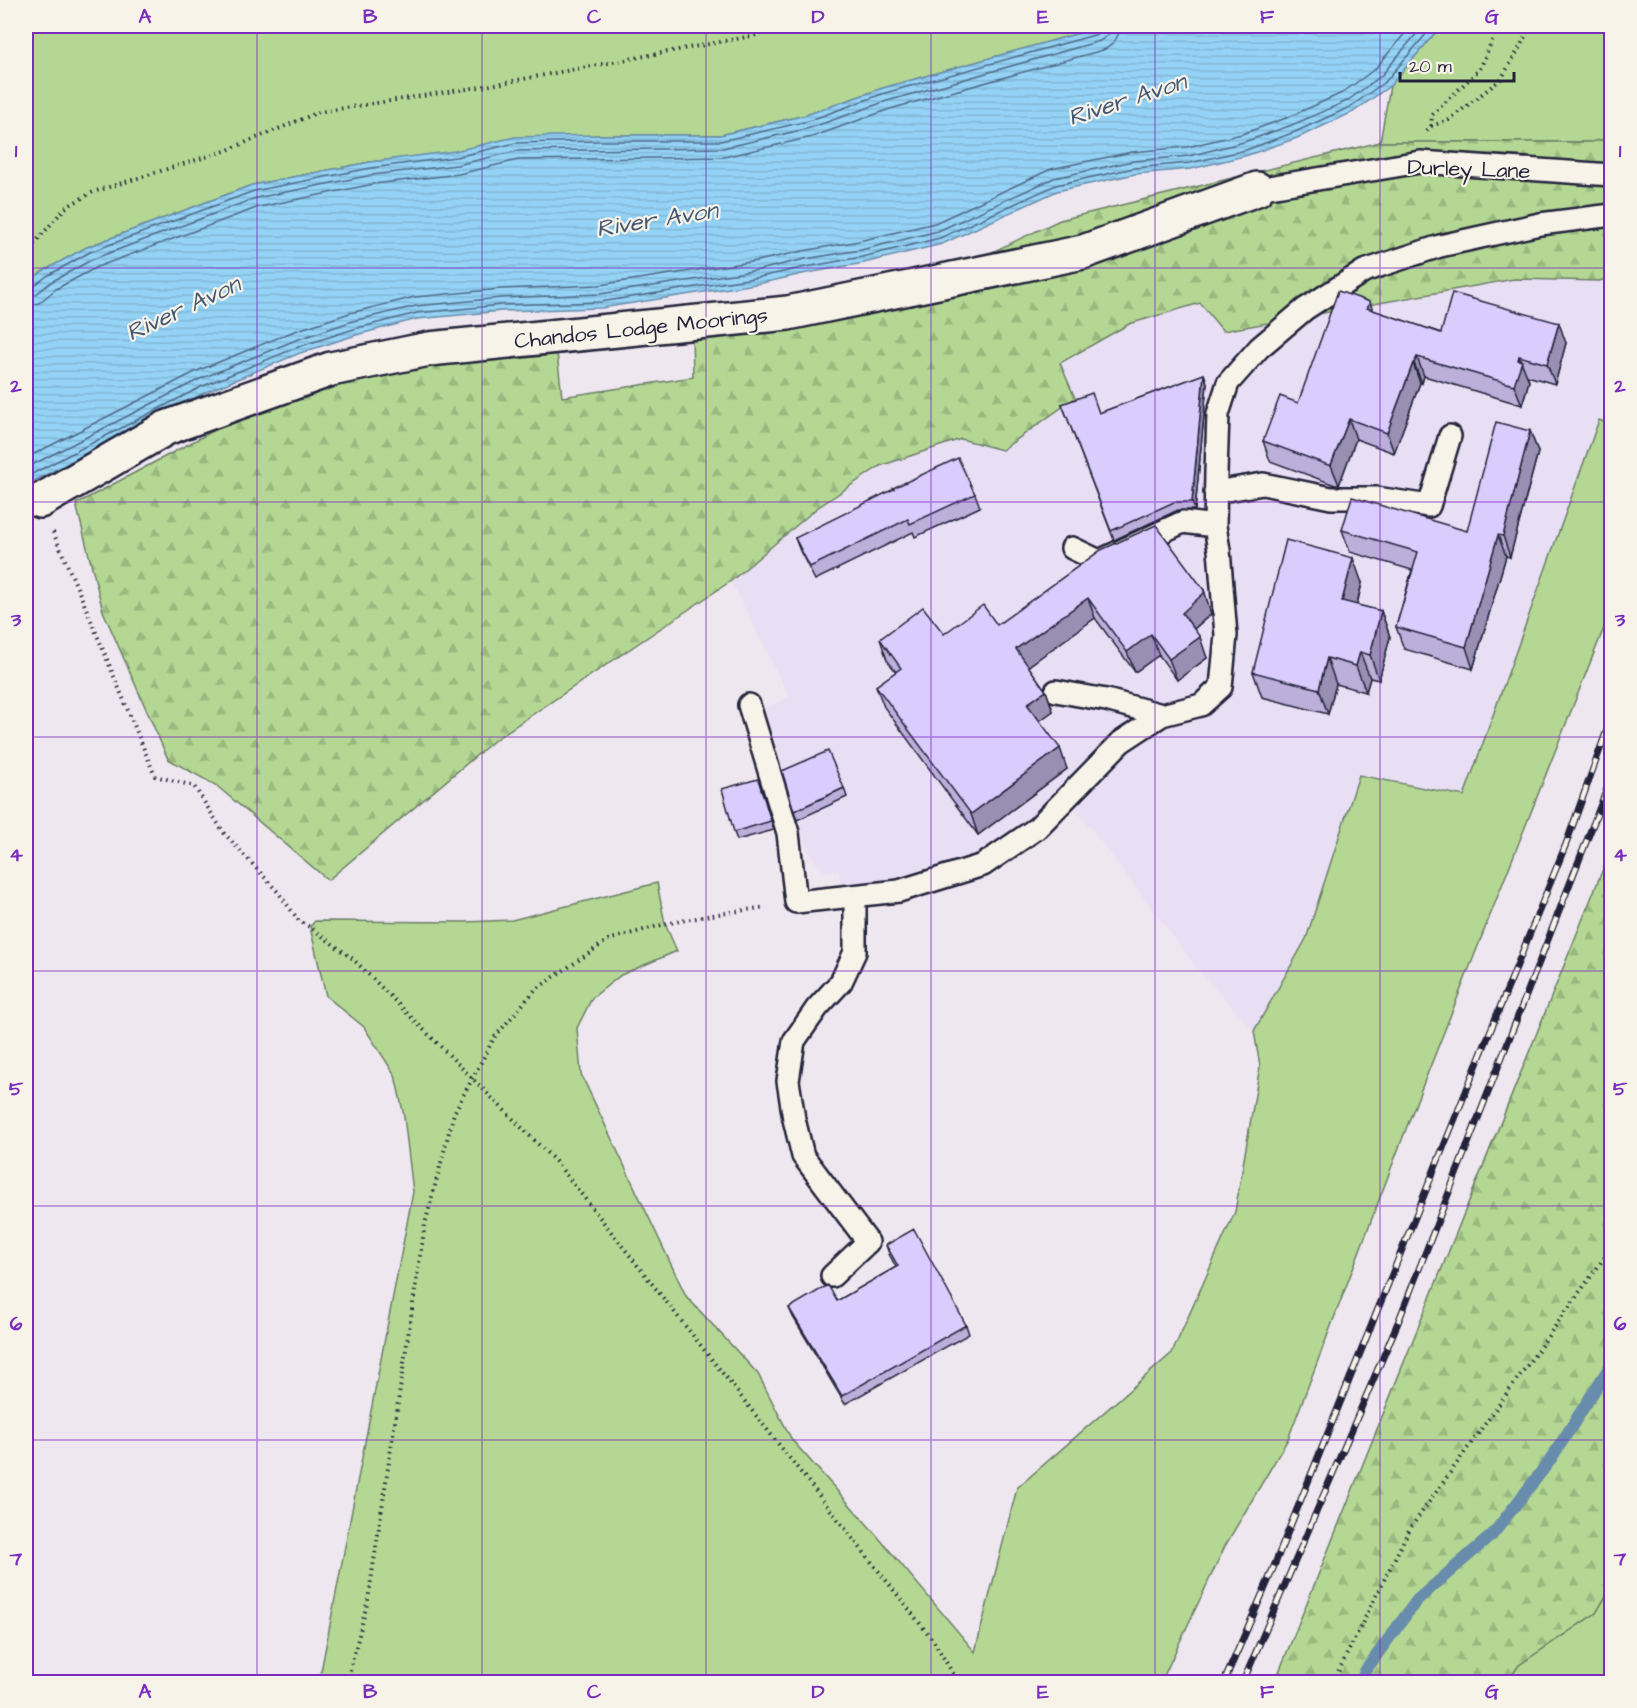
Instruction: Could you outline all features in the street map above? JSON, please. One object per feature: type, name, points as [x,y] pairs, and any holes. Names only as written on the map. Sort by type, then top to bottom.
[{"type":"street","name":"Chandos Lodge Moorings","points":[[33,507],[166,428],[331,369],[429,349],[788,313],[1083,252],[1257,189]]},
{"type":"lane","name":"Durley Lane","points":[[1257,189],[1420,162],[1611,175]]},
{"type":"lane","points":[[749,705],[788,833],[796,902],[899,891],[983,865],[1036,828],[1120,742],[1162,715],[1201,705],[1221,687],[1226,634],[1215,526],[1218,414],[1228,382],[1259,348],[1305,309],[1364,271],[1440,246],[1540,224],[1611,215]]},
{"type":"lane","points":[[1215,492],[1263,484],[1331,498],[1376,498],[1429,506],[1450,436]]},
{"type":"lane","points":[[1072,548],[1100,561],[1184,522],[1215,526]]},
{"type":"lane","points":[[1056,691],[1106,700],[1162,715]]},
{"type":"lane","points":[[832,1276],[868,1242],[803,1156],[788,1082],[794,1041],[817,1008],[842,982],[855,952],[855,896]]},
{"type":"path","points":[[26,253],[65,207],[93,192],[225,151],[319,112],[486,86],[805,26]]},
{"type":"path","points":[[1498,26],[1480,69],[1432,115],[1431,126],[1449,120],[1501,79],[1530,26]]},
{"type":"path","points":[[57,542],[155,776],[194,786],[224,833],[278,892],[299,921],[353,959],[556,1162],[933,1640],[958,1683]]},
{"type":"path","points":[[347,1683],[368,1600],[425,1224],[454,1113],[494,1038],[535,990],[608,940],[665,924],[796,902]]},
{"type":"path","points":[[1333,1683],[1409,1530],[1611,1247]]},
{"type":"shaded area","points":[[1611,278],[1611,425],[1599,420],[1464,796],[1359,775],[1306,939],[1254,1031],[1195,966],[1073,805],[947,888],[842,915],[839,870],[826,872],[811,857],[797,820],[763,709],[789,697],[731,581],[817,508],[880,466],[961,439],[1002,450],[1075,398],[1059,363],[1129,324],[1200,303],[1514,279],[1599,281]]},
{"type":"green space","points":[[26,26],[1105,26],[883,88],[806,115],[720,135],[597,135],[370,162],[252,185],[87,247],[43,271],[26,285]]},
{"type":"green space","points":[[1441,26],[1611,26],[1611,138],[1591,142],[1380,142],[1390,86]]},
{"type":"green space","points":[[1611,138],[1611,278],[1599,281],[1514,279],[1223,331],[1200,303],[1129,324],[1060,363],[1075,398],[1002,450],[961,439],[880,466],[817,508],[731,581],[496,739],[328,880],[217,786],[168,759],[103,611],[76,504],[230,422],[393,367],[557,353],[562,397],[693,377],[692,333],[852,318],[1060,220],[1380,142],[1591,142]]},
{"type":"green space","points":[[1599,420],[1611,425],[1611,610],[1419,1095],[1288,1439],[1225,1546],[1161,1682],[319,1682],[413,1192],[404,1116],[395,1075],[364,1027],[326,996],[310,927],[315,921],[512,920],[657,883],[665,924],[677,951],[621,975],[592,998],[577,1028],[581,1074],[686,1296],[758,1374],[792,1440],[873,1531],[975,1652],[1017,1488],[1172,1353],[1235,1212],[1260,1066],[1254,1031],[1306,939],[1359,775],[1464,796]]},
{"type":"green space","points":[[1611,849],[1611,1587],[1596,1613],[1519,1665],[1507,1682],[1275,1682]]},
{"type":"green space","points":[[1611,1587],[1611,1682],[1507,1682],[1519,1665],[1596,1613]]},
{"type":"water","name":"River Avon","points":[[1105,26],[1441,26],[1390,86],[1353,112],[1297,138],[1248,155],[1191,169],[1135,174],[1057,191],[942,244],[864,263],[762,283],[601,308],[502,311],[417,319],[356,335],[300,353],[206,392],[26,485],[26,285],[43,271],[87,247],[252,185],[370,162],[455,151],[515,137],[720,135],[806,115],[883,88]]},
{"type":"building","points":[[1338,291],[1370,302],[1367,308],[1441,333],[1452,293],[1559,323],[1547,364],[1519,356],[1518,360],[1522,361],[1514,385],[1417,357],[1387,433],[1349,419],[1331,465],[1328,465],[1263,441],[1280,396],[1298,403]]},
{"type":"building","points":[[1204,374],[1192,502],[1174,502],[1111,531],[1062,404],[1092,393],[1099,413]]},
{"type":"building","points":[[1496,422],[1530,431],[1503,536],[1498,535],[1466,647],[1396,627],[1418,552],[1342,530],[1352,497],[1467,531]]},
{"type":"building","points":[[958,458],[975,494],[910,524],[908,519],[810,567],[795,538]]},
{"type":"building","points":[[1156,525],[1204,590],[1204,593],[1182,613],[1200,637],[1169,659],[1151,634],[1127,652],[1088,598],[1016,649],[1046,691],[1027,704],[1060,748],[971,814],[876,686],[901,668],[880,639],[923,607],[944,634],[983,605],[997,625],[1101,550]]},
{"type":"building","points":[[1286,540],[1353,558],[1342,601],[1381,611],[1370,655],[1360,652],[1356,666],[1327,658],[1319,689],[1253,672]]},
{"type":"building","points":[[828,751],[844,788],[794,811],[782,771]]},
{"type":"building","points":[[758,779],[771,821],[734,832],[722,789]]},
{"type":"building","points":[[914,1229],[966,1325],[842,1396],[789,1308],[828,1285],[837,1301],[898,1266],[886,1245]]},
{"type":"waterway","points":[[1361,1682],[1365,1671],[1417,1600],[1493,1534],[1549,1462],[1612,1363]]},
{"type":"railway","points":[[1224,1682],[1268,1581],[1566,844],[1612,716]]},
{"type":"railway","points":[[1243,1682],[1399,1320],[1612,776]]}]
